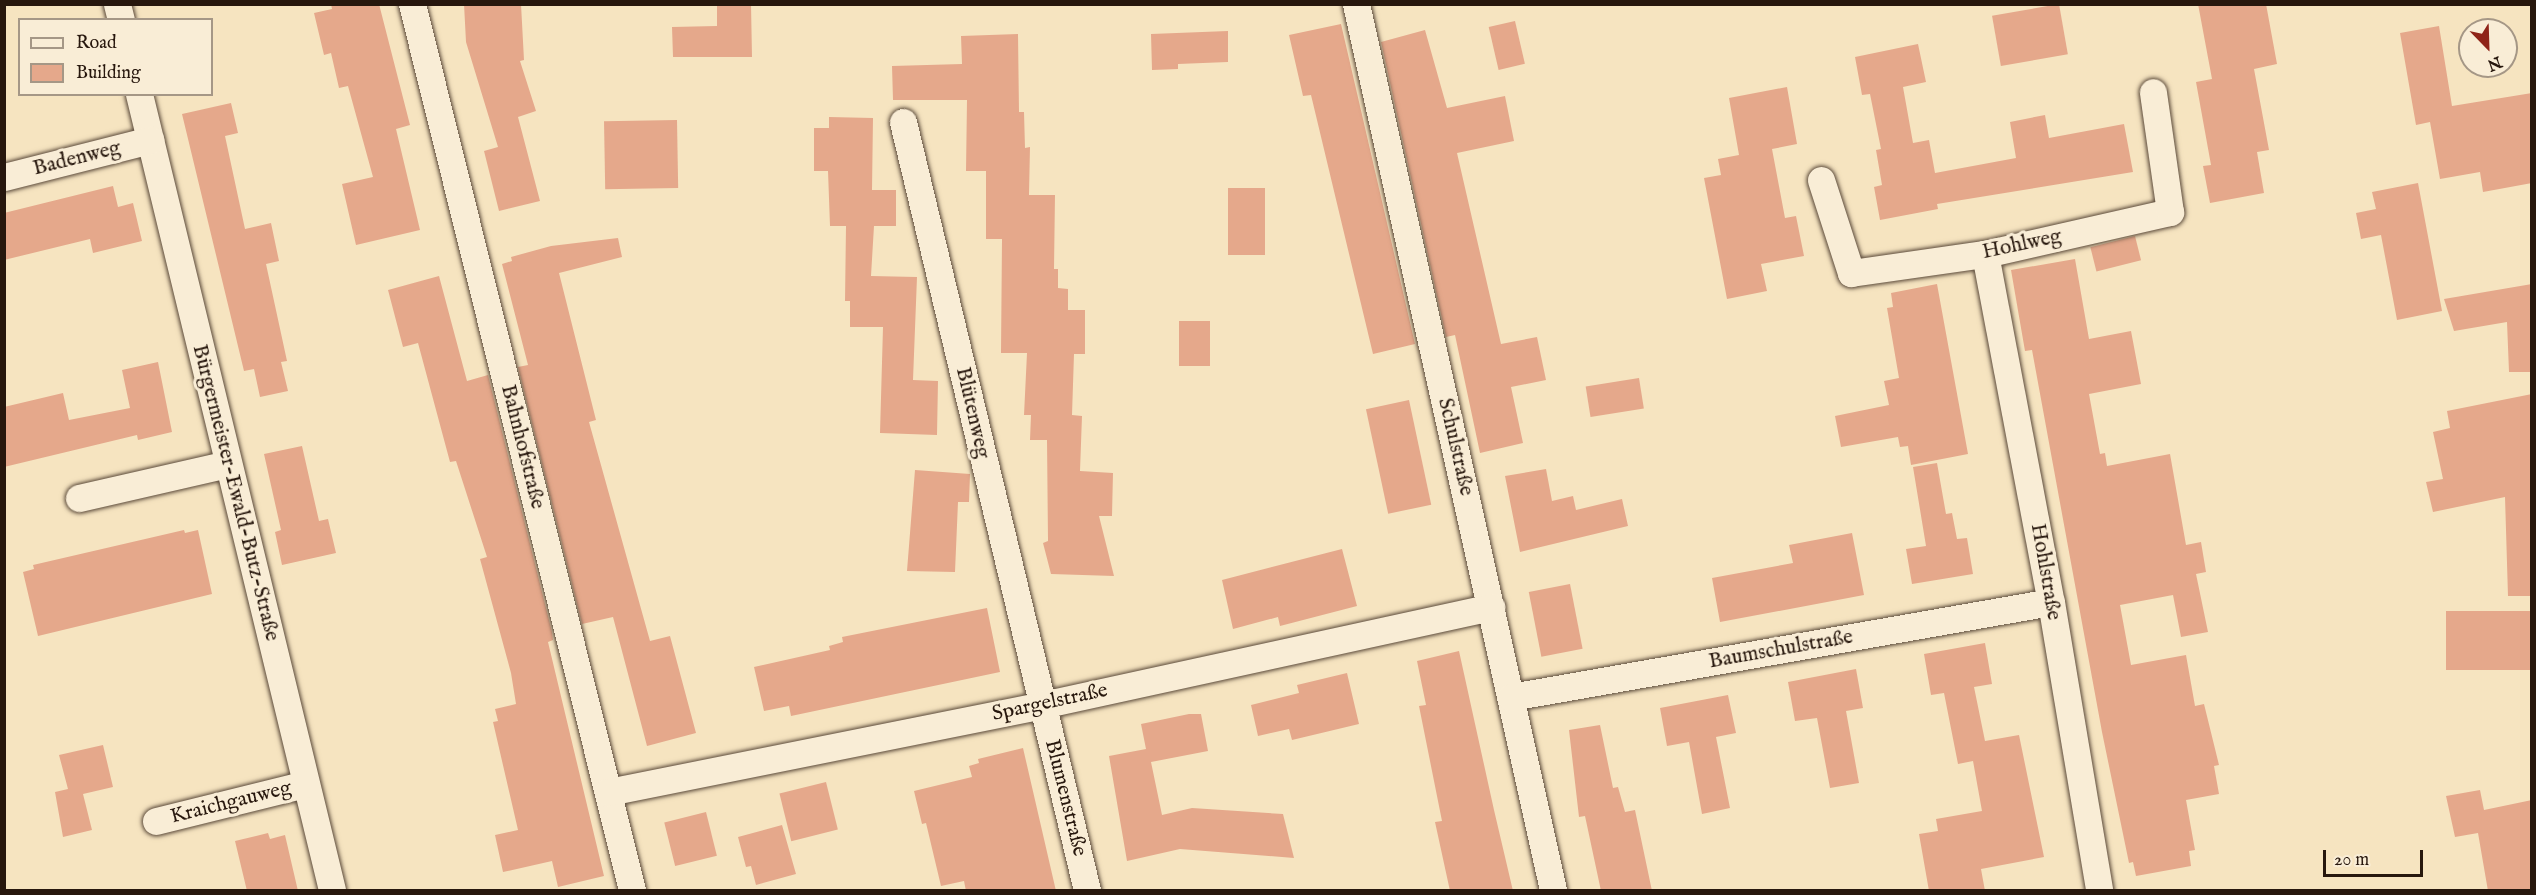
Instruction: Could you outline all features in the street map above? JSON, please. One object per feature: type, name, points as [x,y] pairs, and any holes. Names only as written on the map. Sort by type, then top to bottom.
[{"type":"street","name":"Bahnhofstraße","points":[[412,4],[632,891]]},
{"type":"street","name":"Schulstraße","points":[[1356,4],[1553,891]]},
{"type":"street","name":"Hohlweg","points":[[1821,180],[1851,273],[1985,254],[2170,212],[2153,92]]},
{"type":"street","name":"Bürgermeister-Ewald-Butz-Straße","points":[[139,96],[332,891]]},
{"type":"street","name":"Blütenweg","points":[[903,122],[1042,705]]},
{"type":"street","name":"Badenweg","points":[[4,177],[150,140]]},
{"type":"street","name":"Hohlstraße","points":[[1985,254],[2051,602],[2099,891]]},
{"type":"street","points":[[79,498],[227,464]]},
{"type":"street","name":"Baumschulstraße","points":[[1511,697],[2051,602]]},
{"type":"street","name":"Spargelstraße","points":[[608,792],[1042,705],[1491,607]]},
{"type":"street","name":"Blumenstraße","points":[[1042,705],[1088,891]]},
{"type":"street","name":"Kraichgauweg","points":[[156,821],[306,784]]},
{"type":"building","points":[[331,4],[379,4],[410,125],[396,129],[420,230],[356,245],[342,184],[373,177],[348,86],[339,88],[331,53],[324,55],[314,13],[332,9]]},
{"type":"building","points":[[464,4],[521,4],[524,60],[520,61],[536,111],[518,117],[540,201],[499,211],[484,151],[498,147],[466,42]]},
{"type":"building","points":[[717,4],[751,4],[752,57],[673,57],[672,27],[717,26]]},
{"type":"building","points":[[2059,4],[2068,54],[2001,66],[1992,16]]},
{"type":"building","points":[[2198,4],[2266,4],[2277,64],[2254,69],[2269,150],[2257,152],[2264,193],[2210,203],[2203,166],[2211,165],[2196,82],[2212,79]]},
{"type":"building","points":[[1515,21],[1525,64],[1499,70],[1489,27]]},
{"type":"building","points":[[1341,24],[1415,344],[1373,354],[1311,95],[1303,96],[1289,35]]},
{"type":"building","points":[[2439,26],[2452,106],[2532,93],[2532,183],[2483,192],[2480,172],[2440,179],[2430,122],[2416,125],[2400,33]]},
{"type":"building","points":[[1425,30],[1447,108],[1505,96],[1514,141],[1457,153],[1501,344],[1537,337],[1546,380],[1511,387],[1523,443],[1480,453],[1455,335],[1446,337],[1381,42]]},
{"type":"building","points":[[1228,31],[1228,62],[1178,64],[1178,69],[1152,70],[1151,34]]},
{"type":"building","points":[[1018,34],[1019,112],[1024,112],[1025,148],[1030,147],[1029,195],[1055,195],[1054,269],[1058,269],[1058,288],[1068,289],[1068,310],[1085,310],[1085,354],[1074,354],[1072,415],[1082,416],[1080,471],[1113,473],[1112,516],[1099,516],[1114,576],[1051,574],[1043,543],[1048,541],[1047,440],[1030,440],[1031,415],[1024,415],[1027,353],[1001,353],[1002,239],[986,239],[986,171],[966,171],[967,100],[893,100],[892,66],[962,64],[961,36]]},
{"type":"building","points":[[1918,44],[1926,82],[1903,87],[1913,143],[1929,140],[1935,173],[2016,158],[2010,122],[2045,115],[2049,138],[2124,124],[2133,172],[1937,204],[1938,209],[1880,220],[1874,187],[1882,185],[1876,150],[1881,149],[1870,94],[1862,95],[1855,57]]},
{"type":"building","points":[[1787,87],[1797,144],[1772,149],[1785,218],[1796,216],[1804,256],[1761,264],[1767,291],[1727,299],[1704,178],[1721,175],[1718,159],[1739,155],[1729,98]]},
{"type":"building","points":[[231,103],[238,133],[225,136],[245,229],[271,223],[279,261],[266,264],[287,361],[281,362],[288,391],[260,397],[254,369],[244,371],[182,114]]},
{"type":"building","points":[[829,117],[873,118],[872,190],[896,190],[896,226],[874,226],[871,276],[917,277],[913,380],[938,381],[937,435],[880,433],[883,327],[850,327],[850,301],[845,301],[846,226],[830,226],[828,171],[814,171],[814,128],[829,128]]},
{"type":"building","points":[[677,120],[678,188],[605,189],[604,121]]},
{"type":"building","points":[[2418,183],[2442,311],[2397,320],[2381,235],[2361,239],[2356,213],[2376,209],[2372,192]]},
{"type":"building","points":[[113,186],[118,207],[133,203],[142,241],[93,253],[90,239],[4,260],[4,213]]},
{"type":"building","points":[[1228,188],[1265,188],[1265,255],[1228,255]]},
{"type":"building","points":[[2135,236],[2141,260],[2096,271],[2090,247]]},
{"type":"building","points":[[618,238],[622,257],[559,273],[596,420],[589,422],[650,641],[670,636],[696,733],[647,746],[613,617],[582,624],[518,367],[528,365],[502,264],[512,261],[511,257],[551,246]]},
{"type":"building","points":[[2075,259],[2089,339],[2131,331],[2141,384],[2089,394],[2100,454],[2105,453],[2107,466],[2170,454],[2186,545],[2201,542],[2206,572],[2196,574],[2208,632],[2181,637],[2173,595],[2120,605],[2131,665],[2186,655],[2195,706],[2204,704],[2219,765],[2214,766],[2219,794],[2186,800],[2195,850],[2189,851],[2191,866],[2136,876],[2133,862],[2129,863],[2102,732],[2032,350],[2025,351],[2011,270]]},
{"type":"building","points":[[439,276],[467,381],[488,375],[552,632],[553,640],[548,642],[604,876],[558,887],[552,861],[503,872],[495,835],[518,830],[493,722],[498,721],[495,709],[516,704],[511,673],[480,559],[487,557],[456,461],[450,462],[418,343],[403,347],[388,290]]},
{"type":"building","points":[[1937,284],[1968,454],[1911,465],[1908,446],[1900,447],[1898,437],[1841,447],[1835,416],[1889,405],[1884,381],[1899,378],[1887,308],[1893,307],[1891,293]]},
{"type":"building","points":[[2532,284],[2532,372],[2509,372],[2507,322],[2454,331],[2444,299]]},
{"type":"building","points":[[1179,321],[1210,321],[1210,366],[1179,366]]},
{"type":"building","points":[[158,362],[172,432],[138,440],[137,435],[4,467],[4,407],[63,393],[69,420],[130,408],[122,370]]},
{"type":"building","points":[[1639,378],[1644,409],[1591,417],[1586,386]]},
{"type":"building","points":[[2532,394],[2532,596],[2508,596],[2505,497],[2433,512],[2426,482],[2443,479],[2433,432],[2450,428],[2447,411]]},
{"type":"building","points":[[1409,400],[1431,505],[1388,514],[1366,409]]},
{"type":"building","points":[[302,446],[319,521],[328,519],[336,553],[282,565],[275,532],[281,530],[264,454]]},
{"type":"building","points":[[1937,463],[1946,514],[1952,513],[1957,539],[1967,538],[1973,574],[1912,584],[1906,549],[1926,546],[1913,467]]},
{"type":"building","points":[[1546,469],[1552,501],[1573,496],[1576,510],[1622,499],[1628,526],[1520,552],[1505,476]]},
{"type":"building","points":[[915,470],[970,474],[969,502],[958,502],[955,572],[907,571]]},
{"type":"building","points":[[184,530],[185,533],[198,530],[212,594],[38,636],[23,572],[34,569],[33,565]]},
{"type":"building","points":[[1852,533],[1864,595],[1720,622],[1712,578],[1793,563],[1789,545]]},
{"type":"building","points":[[1342,549],[1357,606],[1280,626],[1278,617],[1233,629],[1222,580]]},
{"type":"building","points":[[1570,584],[1583,649],[1541,657],[1529,592]]},
{"type":"building","points":[[987,608],[1000,672],[791,716],[789,706],[764,711],[754,667],[830,650],[829,646],[843,642],[842,637]]},
{"type":"building","points":[[2446,611],[2532,611],[2532,670],[2446,670]]},
{"type":"building","points":[[1985,643],[1992,684],[1974,687],[1985,741],[2019,735],[2044,857],[1981,869],[1985,891],[1929,891],[1919,834],[1938,831],[1936,819],[1982,811],[1973,761],[1958,764],[1944,693],[1931,695],[1924,654]]},
{"type":"building","points":[[1459,651],[1513,891],[1450,891],[1435,822],[1442,821],[1419,706],[1426,705],[1417,661]]},
{"type":"building","points":[[1856,669],[1863,708],[1846,711],[1859,783],[1830,788],[1817,718],[1795,721],[1788,682]]},
{"type":"building","points":[[1347,673],[1359,724],[1292,740],[1289,729],[1258,736],[1251,705],[1299,693],[1297,685]]},
{"type":"building","points":[[1728,695],[1736,733],[1716,737],[1730,808],[1702,814],[1689,742],[1667,746],[1660,708]]},
{"type":"building","points":[[1189,714],[1201,714],[1208,751],[1151,762],[1162,815],[1192,808],[1283,814],[1294,858],[1180,849],[1127,861],[1109,756],[1146,749],[1141,724]]},
{"type":"building","points":[[1600,725],[1613,788],[1618,787],[1625,812],[1635,810],[1652,891],[1601,891],[1585,816],[1579,817],[1569,730]]},
{"type":"building","points":[[103,745],[113,787],[83,794],[92,830],[63,837],[55,792],[68,789],[59,755]]},
{"type":"building","points":[[1023,748],[1056,891],[966,891],[964,881],[941,886],[926,823],[922,824],[914,791],[972,777],[969,766],[979,763],[978,759]]},
{"type":"building","points":[[826,782],[838,830],[791,841],[779,794]]},
{"type":"building","points":[[2480,790],[2484,810],[2532,800],[2532,891],[2488,891],[2478,833],[2455,837],[2446,796]]},
{"type":"building","points":[[706,812],[717,856],[675,866],[664,822]]},
{"type":"building","points":[[782,825],[796,874],[756,885],[751,866],[746,867],[738,837]]},
{"type":"building","points":[[268,833],[270,839],[285,835],[298,891],[247,891],[235,841]]}]
